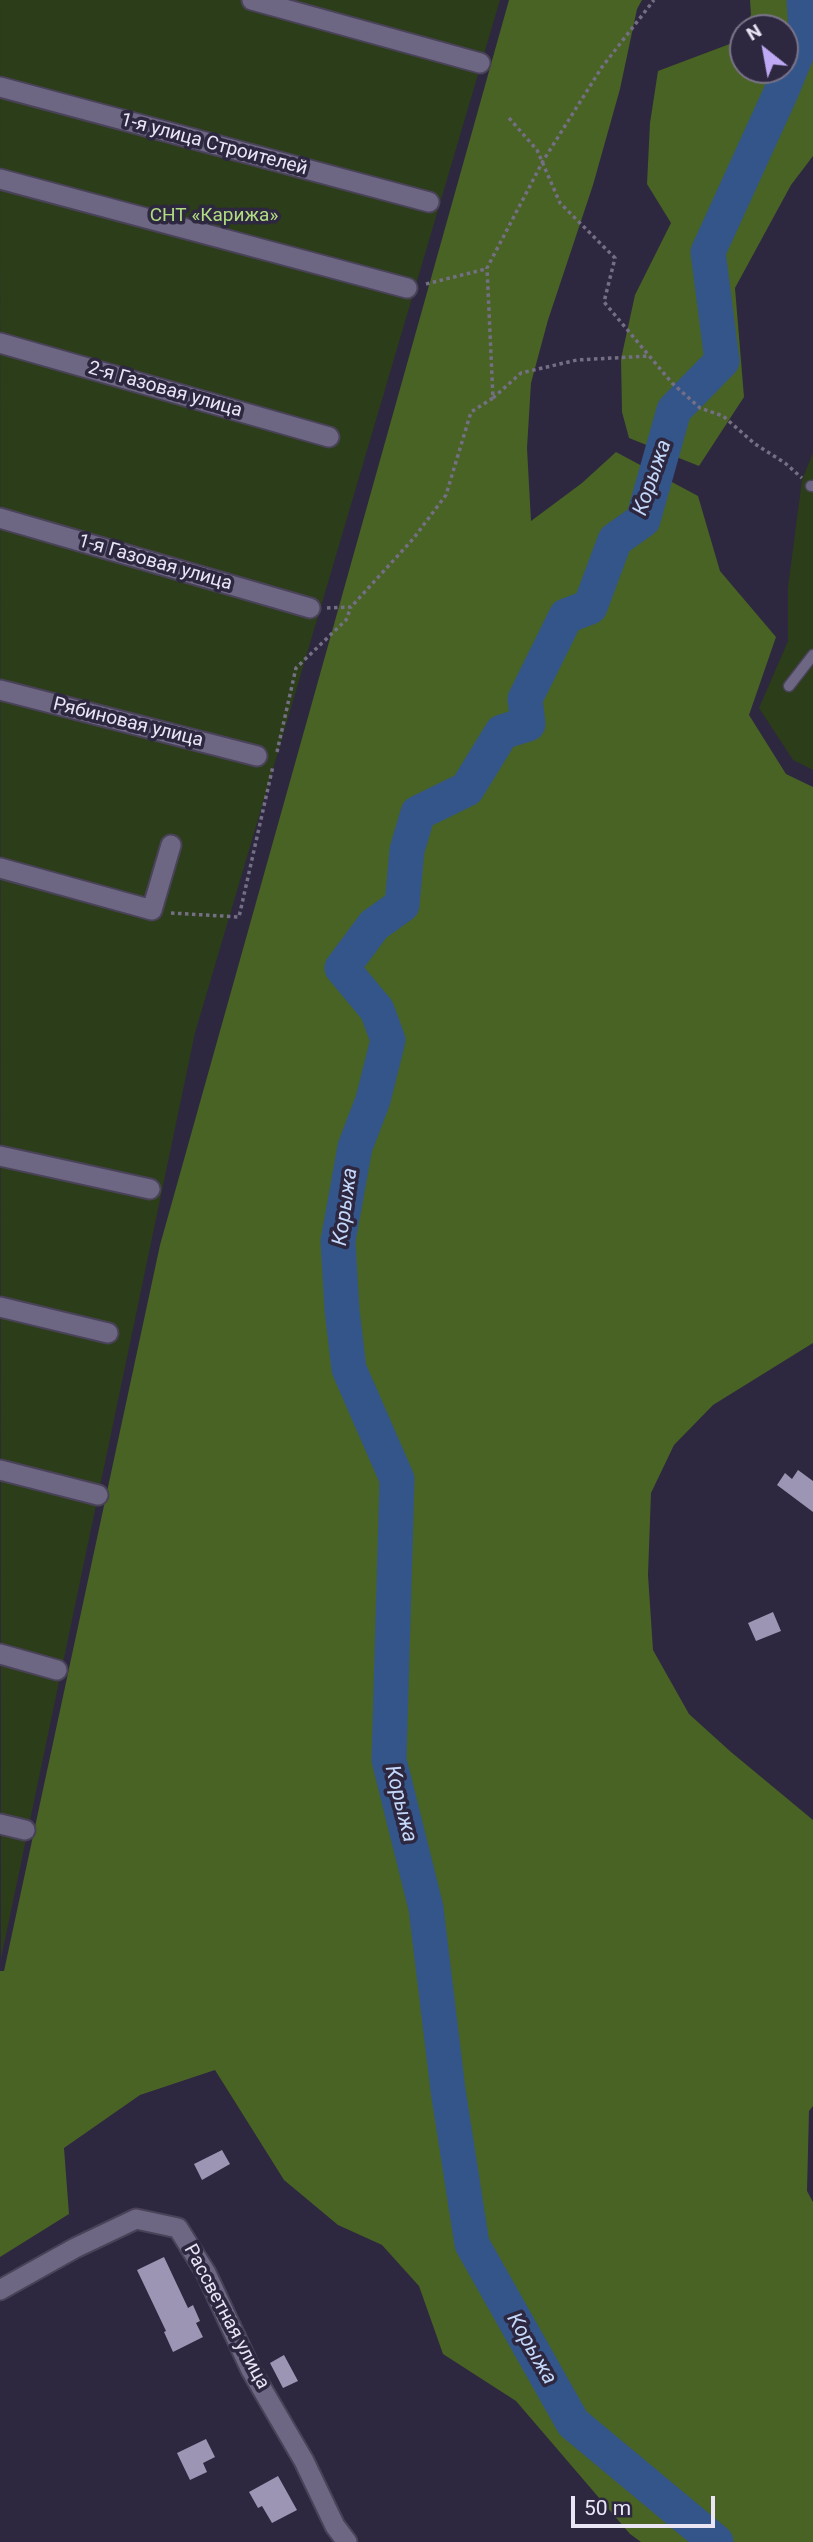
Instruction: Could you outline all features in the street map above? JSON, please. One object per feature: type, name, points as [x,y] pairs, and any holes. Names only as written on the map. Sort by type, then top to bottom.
[{"type":"street","points":[[252,0],[480,63]]},
{"type":"street","name":"1-я улица Строителей","points":[[0,87],[429,202]]},
{"type":"street","points":[[0,179],[407,288]]},
{"type":"street","name":"2-я Газовая улица","points":[[0,344],[330,437]]},
{"type":"street","name":"1-я Газовая улица","points":[[0,518],[310,608]]},
{"type":"street","name":"Рябиновая улица","points":[[0,690],[257,756]]},
{"type":"street","points":[[0,868],[152,910],[171,845]]},
{"type":"street","points":[[0,1156],[150,1189]]},
{"type":"street","points":[[0,1307],[108,1333]]},
{"type":"street","points":[[0,1470],[98,1495]]},
{"type":"street","points":[[0,1654],[57,1670]]},
{"type":"street","points":[[0,1824],[25,1830]]},
{"type":"street","name":"Рассветная улица","points":[[0,2290],[75,2248],[136,2219],[178,2228],[206,2273],[251,2370],[304,2461],[335,2526],[347,2542]]},
{"type":"lane","points":[[789,686],[813,655]]},
{"type":"path","points":[[493,398],[487,268],[543,161],[602,67],[654,0]]},
{"type":"path","points":[[509,118],[537,150],[560,203],[615,258],[604,302],[672,383],[700,408],[723,416],[755,444],[785,463],[812,486]]},
{"type":"path","points":[[407,288],[487,268]]},
{"type":"path","points":[[168,913],[239,917],[296,668],[346,620],[351,607],[413,539],[446,495],[471,412],[493,398],[521,373],[577,360],[649,356]]},
{"type":"path","points":[[310,608],[351,607]]},
{"type":"green space","name":"СНТ «Карижа»","points":[[0,0],[500,0],[195,1033],[1,1959]]},
{"type":"green space","points":[[509,0],[642,0],[637,9],[620,89],[593,185],[548,320],[531,383],[527,448],[531,521],[582,483],[616,452],[698,496],[720,571],[776,637],[749,715],[786,774],[813,787],[813,1343],[713,1405],[674,1445],[651,1493],[648,1575],[653,1650],[689,1714],[813,1820],[813,2106],[809,2111],[807,2191],[813,2202],[813,2542],[641,2542],[630,2534],[516,2401],[443,2354],[419,2286],[382,2245],[338,2225],[284,2180],[215,2070],[140,2095],[64,2148],[69,2214],[0,2257],[0,1971],[4,1971],[160,1245]]},
{"type":"green space","points":[[750,0],[813,0],[813,156],[791,185],[735,288],[744,397],[699,466],[629,438],[622,412],[621,359],[635,295],[671,223],[647,184],[650,123],[658,71],[729,44],[729,84],[799,84],[799,14],[751,14]]},
{"type":"green space","points":[[813,453],[813,770],[793,760],[759,708],[788,641],[788,587],[802,480]]},
{"type":"building","points":[[798,1470],[813,1481],[813,1512],[777,1485],[785,1473],[792,1479]]},
{"type":"building","points":[[773,1612],[781,1631],[756,1641],[748,1623]]},
{"type":"building","points":[[222,2150],[230,2164],[202,2180],[194,2164]]},
{"type":"building","points":[[164,2257],[188,2308],[193,2305],[200,2321],[196,2323],[203,2337],[173,2352],[137,2270]]},
{"type":"building","points":[[284,2355],[298,2381],[283,2388],[270,2363]]},
{"type":"building","points":[[206,2439],[215,2457],[203,2463],[207,2472],[190,2480],[177,2453]]},
{"type":"building","points":[[278,2476],[297,2510],[272,2523],[262,2506],[258,2508],[249,2492]]},
{"type":"waterway","name":"Корыжа","points":[[716,2542],[573,2423],[472,2244],[448,2090],[426,1908],[389,1760],[397,1479],[349,1369],[342,1310],[338,1241],[355,1147],[373,1100],[388,1040],[377,1010],[342,968],[374,925],[402,905],[407,850],[418,813],[467,789],[502,732],[528,724],[525,699],[566,616],[590,607],[615,540],[643,520],[674,410],[722,361],[708,252],[806,31],[804,0]]}]
